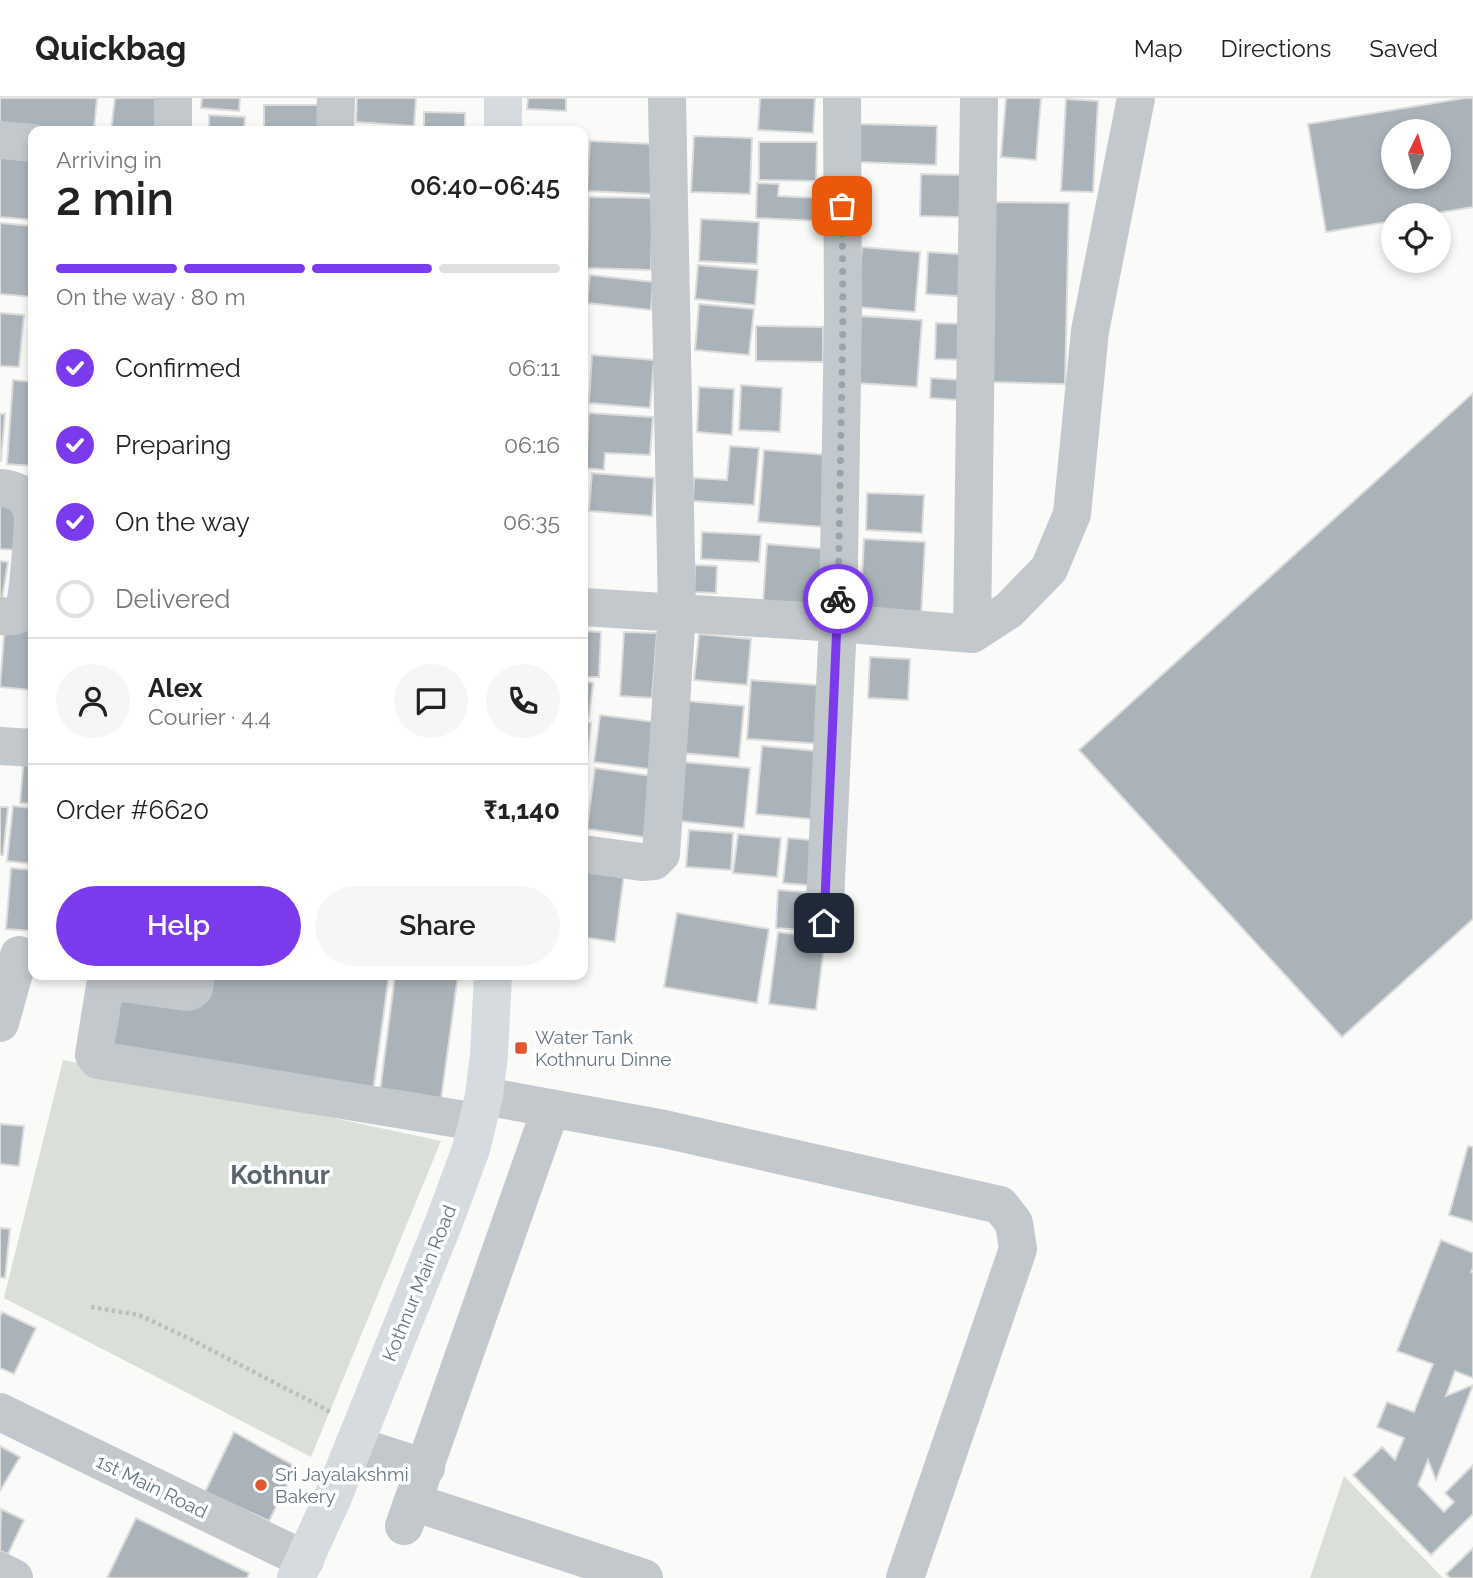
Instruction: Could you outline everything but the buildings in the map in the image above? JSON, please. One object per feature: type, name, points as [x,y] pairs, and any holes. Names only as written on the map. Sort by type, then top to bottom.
[{"type":"main road","points":[[503,98],[503,126]]},
{"type":"main road","name":"Kothnur Main Road","points":[[300,1569],[357,1438],[471,1149],[481,1109],[489,1054],[493,980]]},
{"type":"street","points":[[173,98],[173,126]]},
{"type":"street","points":[[335,126],[336,98]]},
{"type":"street","points":[[588,855],[642,862],[654,860],[661,853],[677,613],[667,98]]},
{"type":"street","points":[[824,923],[838,623],[843,315],[842,98]]},
{"type":"street","points":[[972,634],[979,98]]},
{"type":"street","points":[[588,607],[972,634],[1009,610],[1049,569],[1072,514],[1090,331],[1136,98]]},
{"type":"street","points":[[0,140],[28,143]]},
{"type":"street","points":[[0,488],[8,488],[26,498],[28,503]]},
{"type":"street","points":[[0,616],[10,617],[19,614],[24,608],[28,582]]},
{"type":"street","points":[[0,746],[28,748]]},
{"type":"street","points":[[0,1023],[17,955]]},
{"type":"street","points":[[195,980],[194,988],[186,992],[108,982],[105,986],[94,1055],[98,1060],[481,1109],[551,1108],[678,1132],[1000,1205],[1014,1223],[1018,1249],[905,1578]]},
{"type":"street","points":[[414,1499],[551,1108]]},
{"type":"street","name":"1st Main Road","points":[[0,1412],[300,1569]]},
{"type":"street","points":[[357,1438],[414,1499],[644,1578]]},
{"type":"street","points":[[0,1571],[14,1578]]},
{"type":"path","points":[[91,1307],[139,1315],[186,1336],[316,1404],[357,1438]]},
{"type":"shaded area","points":[[63,1060],[441,1141],[311,1457],[4,1298]]},
{"type":"shaded area","points":[[1344,1476],[1443,1578],[1310,1578]]},
{"type":"way so far","points":[[838,599],[843,315],[842,206]]},
{"type":"place","name":"Water Tank Kothnuru Dinne","points":[[521,1048]]},
{"type":"place","name":"Sri Jayalakshmi Bakery","points":[[261,1485]]},
{"type":"district","name":"Kothnur","points":[[280,1175]]},
{"type":"route","points":[[824,923],[838,599]]}]
